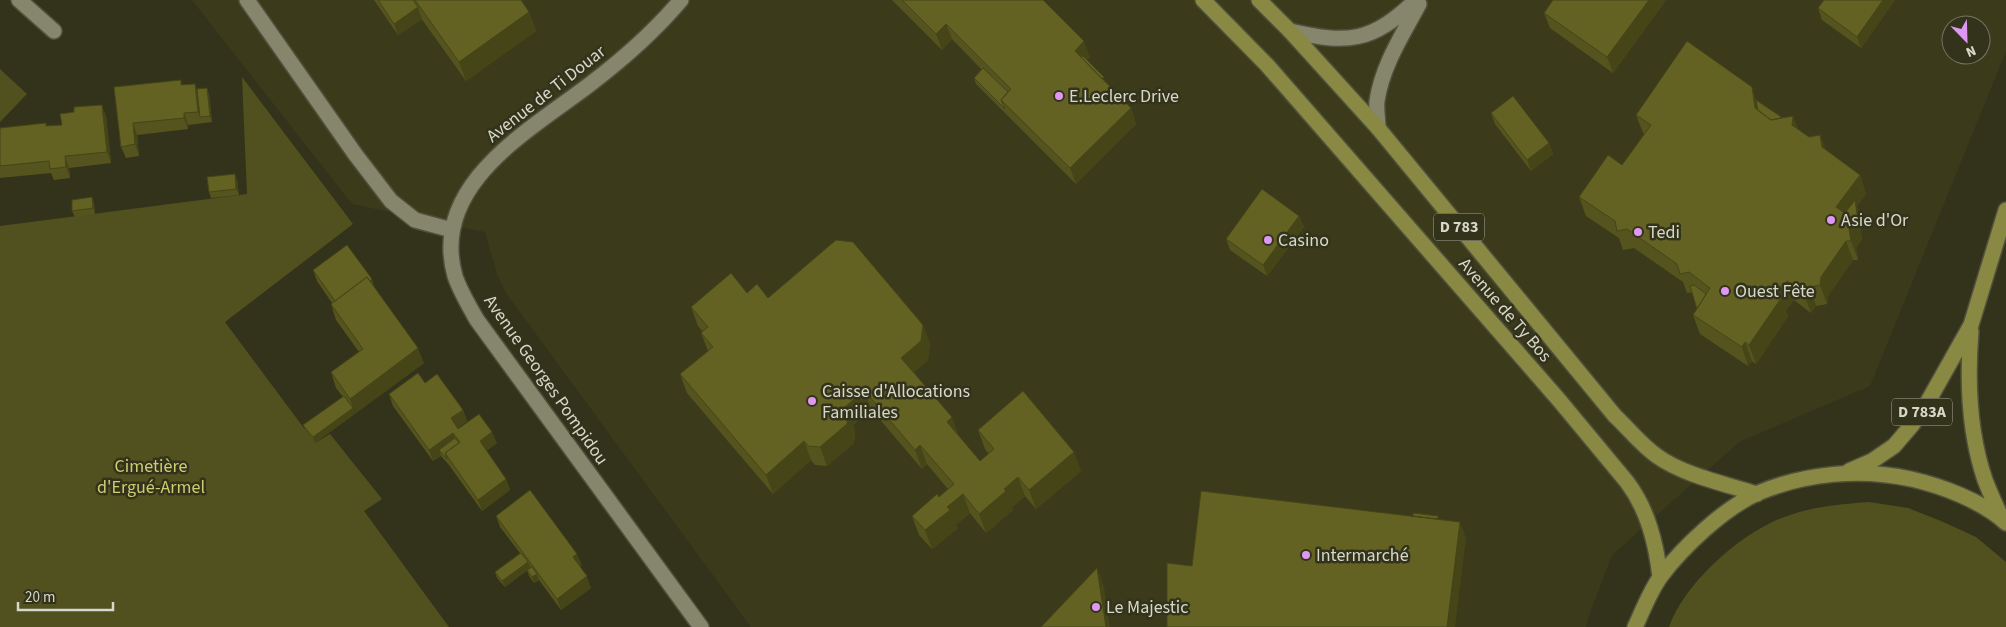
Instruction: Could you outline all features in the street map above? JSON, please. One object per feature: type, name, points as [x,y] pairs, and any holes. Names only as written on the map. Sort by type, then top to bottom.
[{"type":"main road","name":"Avenue de Ty Bos","points":[[1204,0],[1267,65],[1559,400],[1627,482],[1637,496],[1647,517],[1654,540],[1660,577]]},
{"type":"main road","name":"Avenue de Ty Bos","points":[[1259,0],[1290,31],[1378,128],[1615,416],[1657,456],[1682,469],[1757,494]]},
{"type":"main road","name":"D 783A","points":[[1846,473],[1872,461],[1894,446],[1912,425],[1948,369],[1971,325],[2006,210]]},
{"type":"main road","name":"D 783A","points":[[1971,325],[1969,358],[1970,395],[1976,447],[1985,480],[2004,521]]},
{"type":"main road","points":[[1635,627],[1660,577],[1703,530],[1757,494],[1797,481],[1846,473],[1887,474],[1928,482],[1966,498],[2004,521]]},
{"type":"street","points":[[19,0],[54,31]]},
{"type":"street","points":[[248,0],[355,154],[391,202],[415,220],[452,230]]},
{"type":"street","name":"Avenue de Ti Douar","points":[[452,230],[463,199],[474,182],[497,155],[624,57],[681,0]]},
{"type":"street","points":[[1290,31],[1318,37],[1354,39],[1386,24],[1403,13],[1416,0]]},
{"type":"street","points":[[1378,128],[1377,102],[1388,63],[1421,0]]},
{"type":"street","name":"Avenue Georges Pompidou","points":[[452,230],[452,259],[456,276],[477,320],[701,627]]},
{"type":"shaded area","points":[[192,0],[2006,0],[2006,51],[1870,386],[1739,442],[1612,555],[1586,627],[751,627],[506,293],[497,274],[485,232],[352,204]]},
{"type":"green space","points":[[0,69],[27,94],[0,122]]},
{"type":"green space","name":"Cimetière d'Ergué-Armel","points":[[242,77],[353,224],[225,322],[315,443],[330,434],[382,499],[364,511],[449,627],[0,627],[0,226],[247,194]]},
{"type":"green space","points":[[1869,502],[1908,508],[1941,521],[1976,537],[2006,562],[2006,627],[1669,627],[1677,609],[1703,574],[1738,543],[1756,531],[1775,521],[1802,511]]},
{"type":"building","points":[[378,0],[413,0],[418,7],[394,24]]},
{"type":"building","points":[[415,0],[521,0],[529,12],[459,62]]},
{"type":"building","name":"E.Leclerc Drive","points":[[902,0],[1043,0],[1084,41],[1075,51],[1131,108],[1070,168],[1001,100],[1011,89],[946,24],[936,34]]},
{"type":"building","points":[[1553,0],[1649,0],[1607,57],[1544,13]]},
{"type":"building","points":[[1824,0],[1883,0],[1857,37],[1818,8]]},
{"type":"building","points":[[1687,41],[1752,87],[1755,108],[1771,120],[1793,116],[1792,125],[1809,137],[1820,135],[1822,147],[1860,175],[1836,207],[1855,220],[1849,229],[1851,241],[1846,241],[1821,277],[1820,285],[1810,287],[1804,294],[1787,281],[1777,294],[1782,297],[1749,345],[1745,342],[1742,347],[1693,315],[1710,288],[1689,272],[1680,274],[1677,264],[1627,229],[1617,231],[1615,221],[1579,197],[1608,155],[1622,165],[1651,125],[1636,115]]},
{"type":"building","points":[[1083,56],[1104,77],[1102,79],[1081,57]]},
{"type":"building","points":[[983,68],[1008,92],[1001,100],[1005,109],[974,78]]},
{"type":"building","points":[[181,80],[181,85],[195,84],[198,112],[184,113],[184,118],[133,123],[135,144],[121,147],[114,87]]},
{"type":"building","points":[[207,88],[210,116],[200,117],[197,89]]},
{"type":"building","points":[[1513,96],[1549,143],[1527,160],[1491,113]]},
{"type":"building","points":[[1756,100],[1781,118],[1771,120],[1758,110]]},
{"type":"building","points":[[102,105],[107,152],[65,156],[66,167],[50,169],[49,161],[0,166],[0,128],[46,123],[46,126],[62,125],[60,114],[74,112],[74,107]]},
{"type":"building","points":[[235,174],[236,189],[209,192],[207,177]]},
{"type":"building","points":[[1262,189],[1299,216],[1263,265],[1226,239]]},
{"type":"building","points":[[92,197],[93,208],[72,211],[72,200]]},
{"type":"building","points":[[1855,200],[1860,233],[1855,220],[1845,213]]},
{"type":"building","name":"Caisse d'Allocations Familiales","points":[[836,240],[853,242],[923,325],[921,341],[901,358],[952,417],[947,422],[980,461],[994,449],[978,430],[1023,391],[1074,452],[1029,490],[1018,477],[1004,489],[1006,491],[979,514],[963,494],[947,507],[950,510],[925,530],[912,516],[937,494],[939,497],[954,484],[920,445],[915,450],[864,390],[844,408],[848,412],[847,424],[820,447],[808,446],[804,441],[766,475],[680,374],[713,347],[701,333],[708,327],[691,307],[731,273],[747,293],[757,284],[768,298]]},
{"type":"building","points":[[347,245],[372,279],[370,281],[367,277],[335,301],[313,270]]},
{"type":"building","points":[[367,277],[418,348],[350,399],[331,372],[363,349],[331,304]]},
{"type":"building","points":[[1694,285],[1706,294],[1697,309],[1690,286]]},
{"type":"building","points":[[418,373],[425,383],[437,374],[463,410],[451,418],[458,429],[479,414],[492,432],[480,441],[506,479],[478,500],[445,453],[460,442],[453,433],[429,450],[389,394]]},
{"type":"building","points":[[344,396],[353,408],[313,437],[303,425]]},
{"type":"building","points":[[455,438],[459,443],[445,453],[447,459],[439,450]]},
{"type":"building","points":[[530,490],[577,554],[573,557],[587,576],[557,599],[496,516]]},
{"type":"building","name":"Intermarché","points":[[1201,491],[1460,522],[1447,627],[1167,627],[1167,563],[1192,566]]},
{"type":"building","points":[[1413,513],[1438,516],[1438,519],[1413,516]]},
{"type":"building","points":[[521,553],[528,562],[502,581],[495,572]]},
{"type":"building","points":[[532,567],[537,574],[532,577],[527,570]]},
{"type":"building","points":[[1097,568],[1106,627],[1041,627]]},
{"type":"place","name":"E.Leclerc Drive","points":[[1059,96]]},
{"type":"place","name":"Asie d'Or","points":[[1831,220]]},
{"type":"place","name":"Tedi","points":[[1638,232]]},
{"type":"place","name":"Casino","points":[[1268,240]]},
{"type":"place","name":"Ouest Fête","points":[[1725,291]]},
{"type":"place","name":"Caisse d'Allocations Familiales","points":[[812,401]]},
{"type":"place","name":"Intermarché","points":[[1306,555]]},
{"type":"place","name":"Le Majestic","points":[[1096,607]]}]
